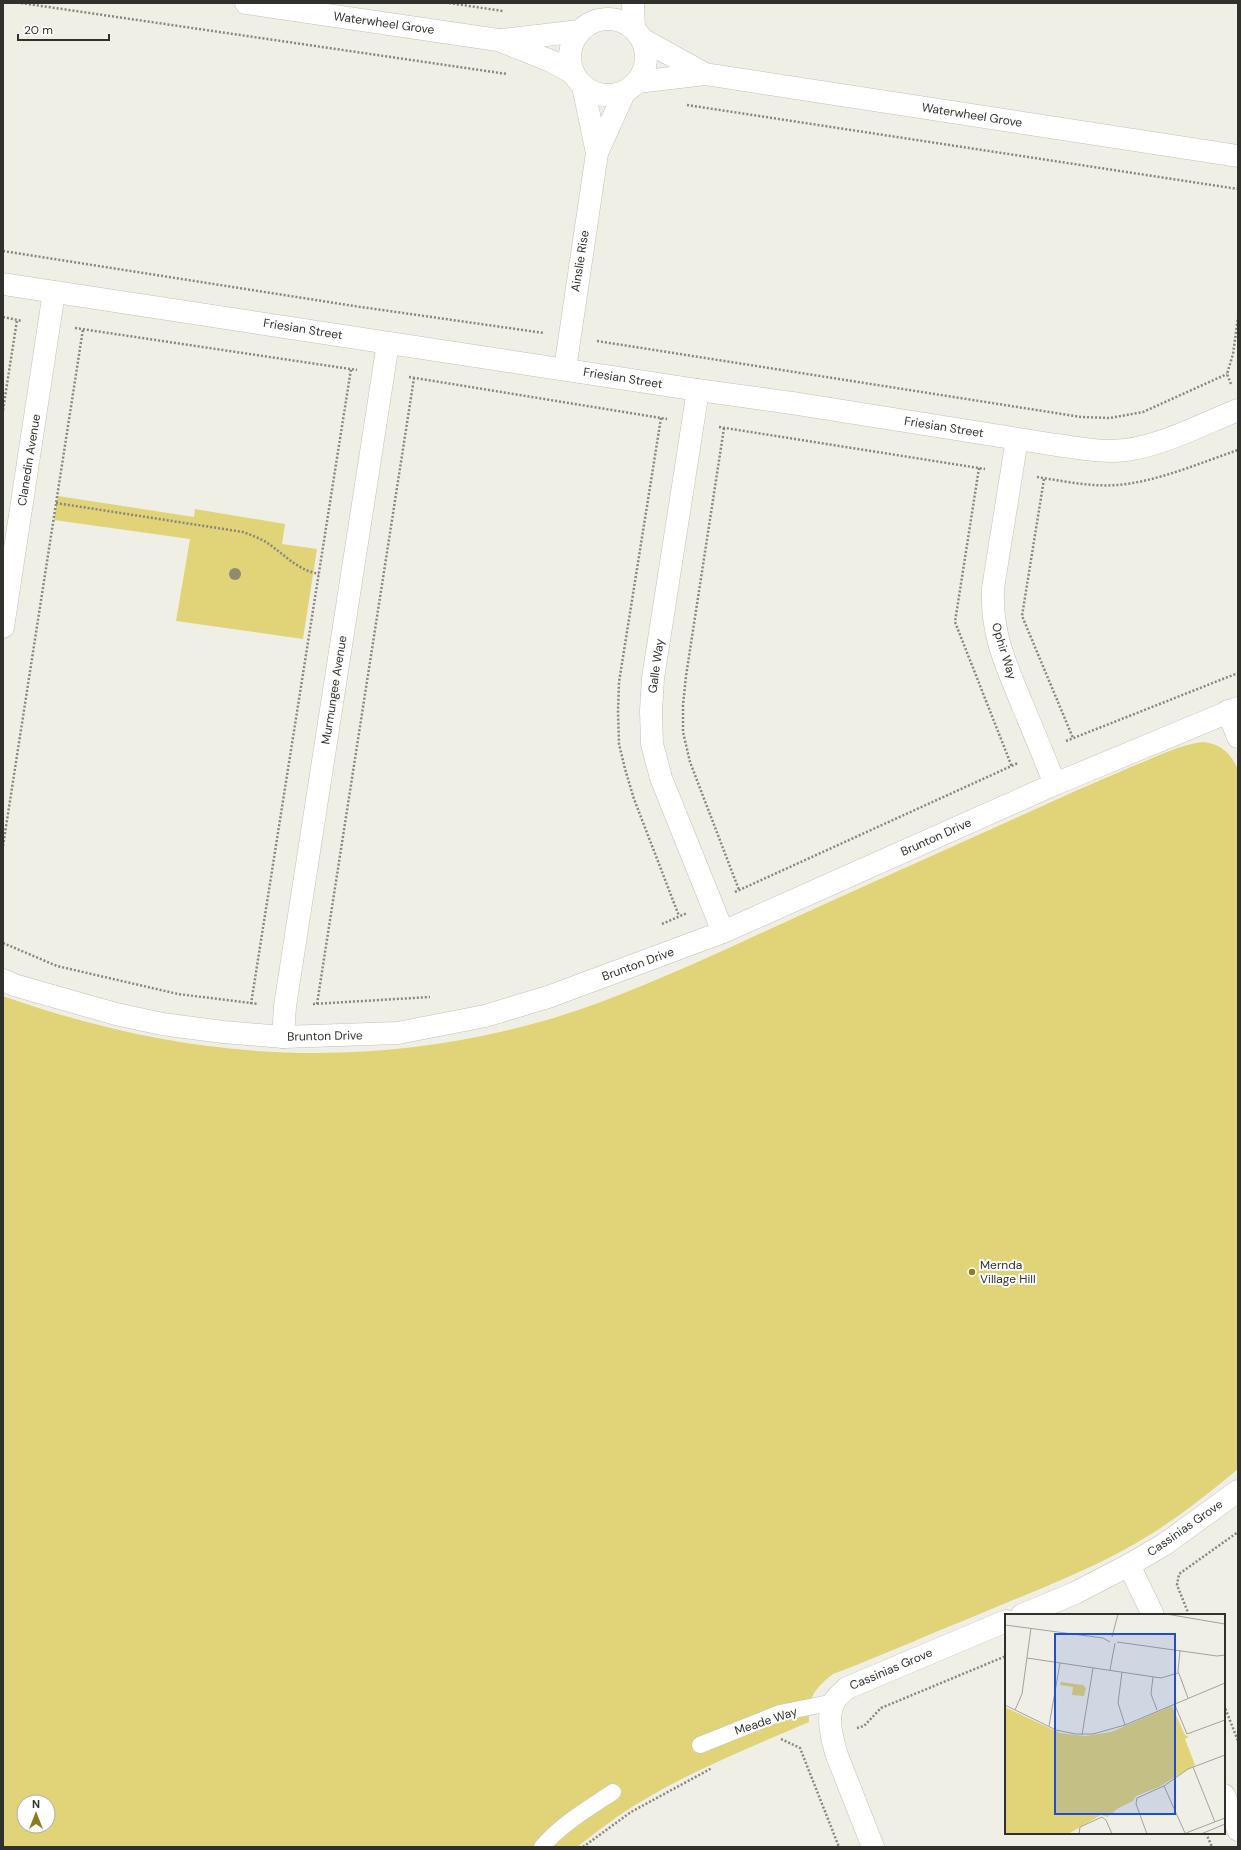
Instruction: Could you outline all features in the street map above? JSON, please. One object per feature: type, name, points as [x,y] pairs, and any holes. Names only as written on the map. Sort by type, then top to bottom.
[{"type":"street","name":"Waterwheel Grove","points":[[246,3],[498,40],[551,62],[578,79]]},
{"type":"street","points":[[602,3],[586,27],[574,41],[570,51],[570,62],[578,79],[592,92],[603,94],[614,94],[631,86],[643,73],[646,62],[646,50],[638,34],[633,3]]},
{"type":"street","points":[[586,27],[602,19],[614,19],[625,23],[638,34]]},
{"type":"street","name":"Waterwheel Grove","points":[[498,40],[586,27]]},
{"type":"street","name":"Waterwheel Grove","points":[[638,34],[705,74]]},
{"type":"street","name":"Waterwheel Grove","points":[[631,86],[705,74],[1238,156]]},
{"type":"street","name":"Ainslie Rise","points":[[578,79],[597,153]]},
{"type":"street","name":"Ainslie Rise","points":[[565,369],[597,153],[631,86]]},
{"type":"street","name":"Friesian Street","points":[[3,284],[1096,450],[1125,450],[1148,446],[1238,410]]},
{"type":"street","name":"Clanedin Avenue","points":[[3,627],[54,292]]},
{"type":"street","name":"Murmungee Avenue","points":[[283,1037],[285,1006],[388,342]]},
{"type":"street","name":"Galle Way","points":[[698,390],[653,678],[651,711],[652,744],[661,778],[723,932]]},
{"type":"street","name":"Ophir Way","points":[[1017,439],[993,588],[992,610],[1003,657],[1055,784]]},
{"type":"street","points":[[1233,709],[1238,737]]},
{"type":"street","name":"Brunton Drive","points":[[3,980],[14,985],[109,1012],[162,1024],[222,1032],[283,1037],[398,1033],[485,1016],[548,997],[723,932],[1055,784],[1233,709]]},
{"type":"street","name":"Cassinias Grove","points":[[1024,1614],[1075,1593],[1129,1565],[1165,1544],[1238,1491]]},
{"type":"street","points":[[1129,1565],[1153,1614]]},
{"type":"street","name":"Cassinias Grove","points":[[834,1702],[846,1688],[1005,1622]]},
{"type":"street","points":[[834,1702],[830,1717],[832,1738],[836,1753],[873,1847]]},
{"type":"street","points":[[1225,1798],[1238,1830]]},
{"type":"lane","name":"Meade Way","points":[[700,1745],[780,1714],[834,1702]]},
{"type":"lane","points":[[542,1847],[550,1838],[594,1804],[613,1792]]},
{"type":"path","points":[[21,3],[509,74]]},
{"type":"path","points":[[684,104],[1238,190]]},
{"type":"path","points":[[3,251],[1081,417],[1110,418],[1143,412],[1227,374]]},
{"type":"path","points":[[3,317],[383,375],[414,378],[661,418],[693,425],[724,428],[1091,485],[1118,485],[1154,478],[1238,450]]},
{"type":"path","points":[[1232,388],[1227,374],[1233,354],[1238,318]]},
{"type":"path","points":[[3,410],[17,320]]},
{"type":"path","points":[[3,846],[83,329]]},
{"type":"path","points":[[251,1004],[351,369]]},
{"type":"path","points":[[317,1004],[414,378]]},
{"type":"path","points":[[724,428],[686,676],[683,705],[683,732],[690,762],[738,890]]},
{"type":"path","points":[[1044,478],[1022,616],[1073,738]]},
{"type":"path","points":[[56,503],[243,532],[267,543],[300,568],[308,572],[318,574]]},
{"type":"path","points":[[657,926],[1012,767],[1042,751],[1238,673]]},
{"type":"path","points":[[3,943],[57,966],[178,994],[251,1004],[285,1006],[431,997]]},
{"type":"path","points":[[1189,1614],[1177,1585],[1179,1574],[1238,1532]]},
{"type":"path","points":[[800,1748],[864,1726],[881,1708],[1005,1656]]},
{"type":"path","points":[[1225,1708],[1238,1740]]},
{"type":"path","points":[[774,1742],[781,1739],[800,1748],[840,1847]]},
{"type":"path","points":[[583,1847],[631,1812],[719,1765]]},
{"type":"path","points":[[1206,1834],[1212,1847]]},
{"type":"shaded area","points":[[58,496],[194,517],[195,509],[285,524],[282,544],[317,549],[303,639],[176,621],[190,539],[54,520]]},
{"type":"shaded area","points":[[1203,742],[1220,747],[1229,754],[1238,770],[1238,1469],[1177,1517],[1138,1542],[1097,1564],[1055,1583],[833,1674],[821,1684],[811,1700],[809,1722],[724,1758],[662,1789],[625,1811],[577,1847],[3,1847],[3,996],[70,1018],[138,1034],[205,1046],[273,1052],[341,1053],[409,1048],[478,1037],[547,1020],[646,984],[718,953],[1087,786],[1166,752]]},
{"type":"place","name":"Mernda Village Hill","points":[[972,1272]]}]
